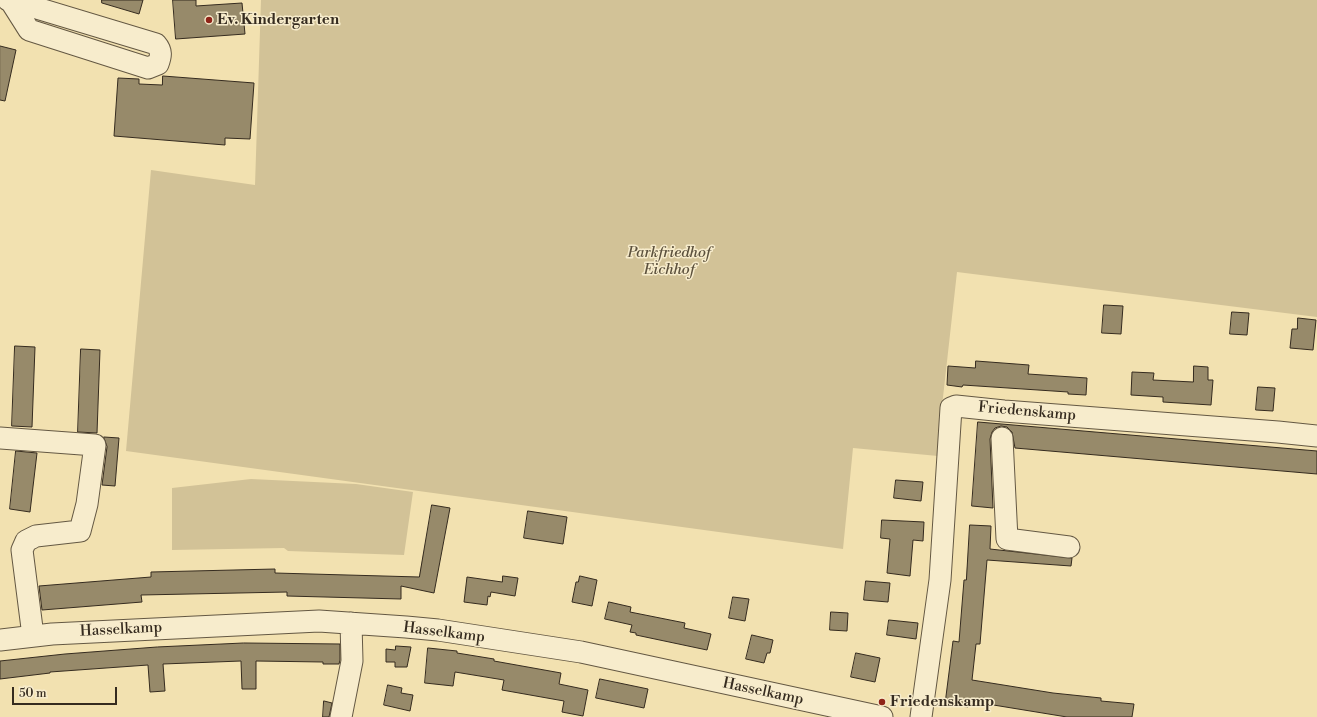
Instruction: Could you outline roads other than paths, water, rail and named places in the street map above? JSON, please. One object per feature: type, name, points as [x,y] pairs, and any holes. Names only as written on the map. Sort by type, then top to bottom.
[{"type":"street","points":[[9,0],[156,44],[160,49],[161,56],[158,64],[148,68],[29,30],[9,0]]},
{"type":"street","name":"Friedenskamp","points":[[921,717],[940,580],[951,408],[956,406],[1003,424],[1278,432],[1317,436]]},
{"type":"street","points":[[1003,424],[1007,539],[1069,547]]},
{"type":"street","points":[[0,438],[95,445],[87,504],[80,531],[36,536],[26,541],[22,550],[33,636]]},
{"type":"street","name":"Hasselkamp","points":[[0,640],[52,634],[319,621],[438,630],[581,652],[882,717]]},
{"type":"street","points":[[341,717],[352,661],[351,623]]},
{"type":"place","name":"Ev. Kindergarten","points":[[209,20]]},
{"type":"place","name":"Friedenskamp","points":[[882,702]]},
{"type":"park label","name":"Parkfriedhof Eichhof","points":[[669,262]]}]
